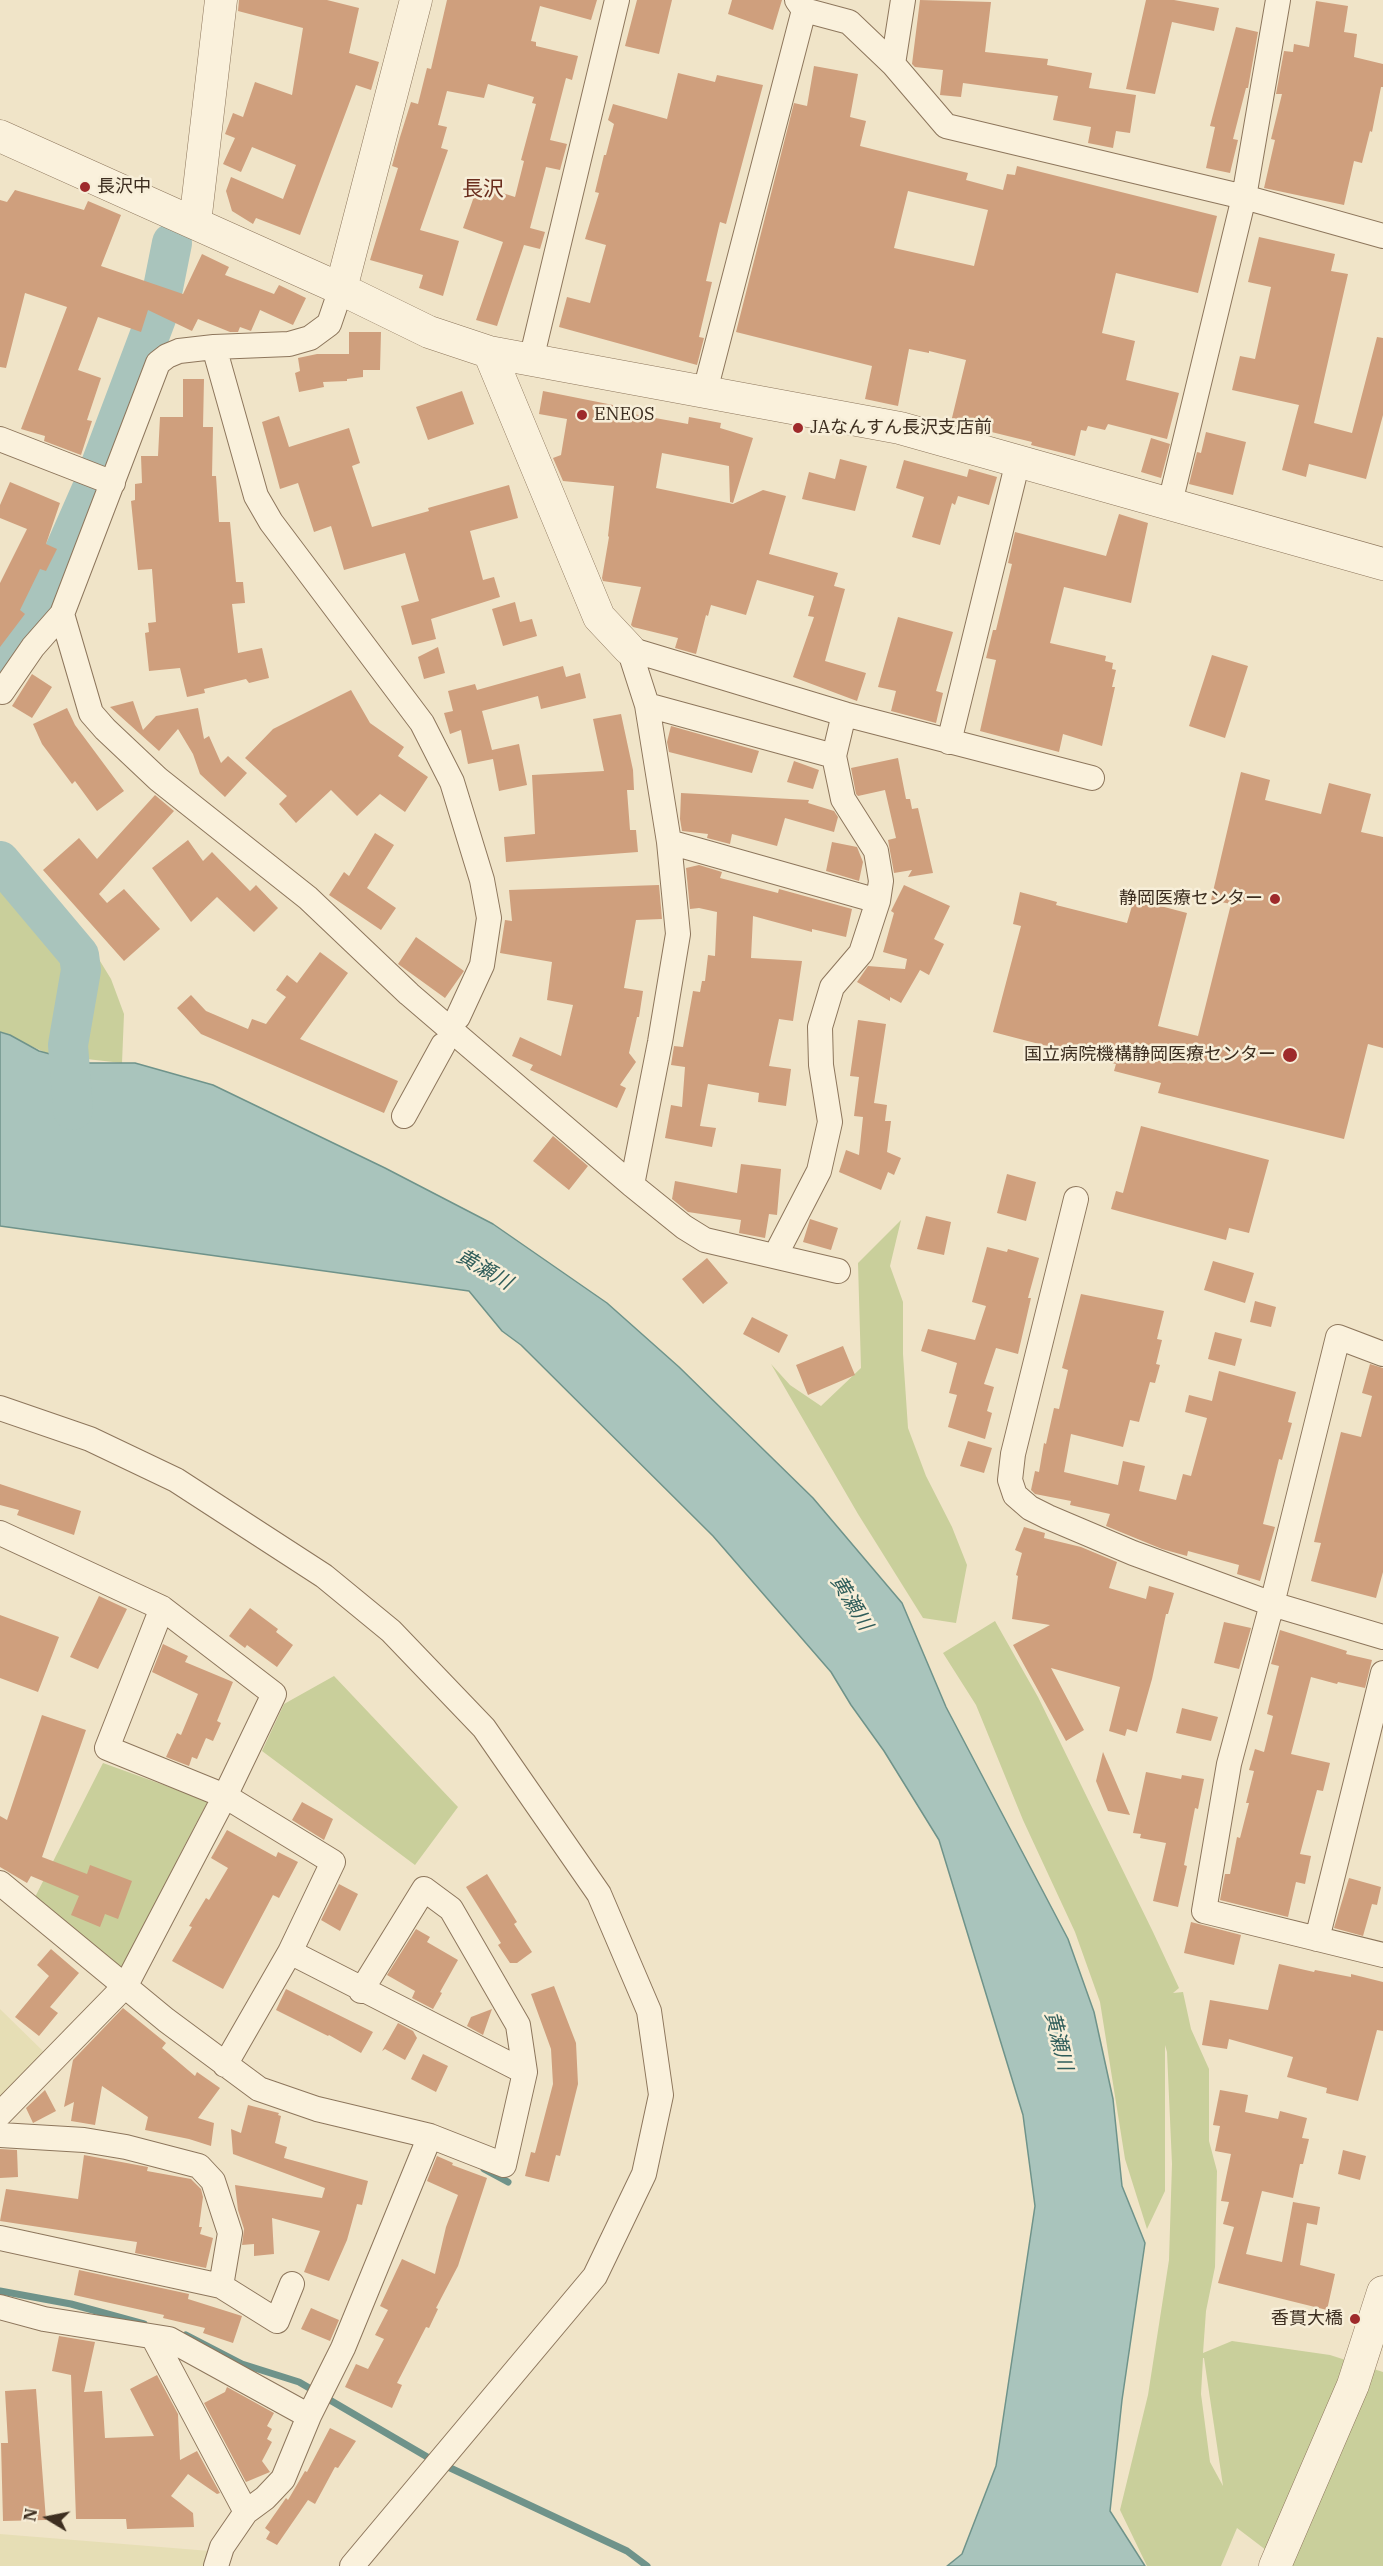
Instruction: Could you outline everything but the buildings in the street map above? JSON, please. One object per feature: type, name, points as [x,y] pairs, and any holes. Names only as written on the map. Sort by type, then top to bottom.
[{"type":"street","points":[[195,223],[221,0]]},
{"type":"street","points":[[0,690],[2,692],[33,647],[62,614],[158,363],[179,351],[289,344],[309,338],[329,324],[341,289],[416,0]]},
{"type":"street","points":[[531,360],[617,0]]},
{"type":"street","points":[[893,64],[903,0]]},
{"type":"street","points":[[1170,503],[1244,197],[1278,0]]},
{"type":"street","points":[[705,391],[800,5],[849,22],[893,64],[946,126],[1244,197],[1383,236]]},
{"type":"street","points":[[0,136],[341,289],[429,332],[489,352],[900,428],[1383,564]]},
{"type":"street","points":[[214,347],[256,496],[272,522],[422,723],[453,782],[482,880],[489,918],[482,965],[458,1017]]},
{"type":"street","points":[[489,352],[599,617],[629,649],[647,705],[669,842],[678,934],[632,1185]]},
{"type":"street","points":[[0,439],[113,483]]},
{"type":"street","points":[[950,742],[1018,460]]},
{"type":"street","points":[[62,614],[91,713],[105,729],[158,779],[308,898],[409,994],[632,1185],[684,1227],[705,1240],[838,1271]]},
{"type":"street","points":[[629,649],[844,714],[1092,778]]},
{"type":"street","points":[[647,705],[834,756]]},
{"type":"street","points":[[775,1256],[819,1171],[830,1122],[821,1065],[820,1027],[832,987],[861,953],[878,901],[881,881],[876,851],[843,799],[834,756],[844,714]]},
{"type":"street","points":[[669,842],[878,901]]},
{"type":"street","points":[[404,1116],[443,1045]]},
{"type":"street","points":[[1076,1199],[1013,1454],[1010,1479],[1014,1495],[1030,1508],[1090,1535],[1272,1604],[1383,1637]]},
{"type":"street","points":[[1383,1354],[1338,1337],[1272,1604],[1228,1764],[1204,1911],[1383,1955]]},
{"type":"street","points":[[0,1408],[90,1439],[176,1480],[324,1575],[391,1631],[484,1728],[599,1894],[649,2011],[660,2095],[658,2106],[644,2174],[595,2276],[352,2566]]},
{"type":"street","points":[[0,1533],[162,1608],[273,1694],[225,1796],[126,1985],[0,2114]]},
{"type":"street","points":[[162,1608],[107,1748],[225,1796],[333,1862],[290,1952],[225,2065]]},
{"type":"street","points":[[1317,1939],[1383,1673]]},
{"type":"street","points":[[0,1883],[225,2065],[259,2089],[298,2102],[430,2136],[504,2165],[525,2072],[518,2025],[451,1909],[424,1889],[362,1991]]},
{"type":"street","points":[[290,1952],[362,1991],[525,2072]]},
{"type":"street","points":[[0,2135],[84,2140],[126,2146],[199,2166],[213,2181],[230,2233],[221,2286]]},
{"type":"street","points":[[216,2566],[222,2547],[246,2512],[265,2498],[283,2479],[309,2416],[343,2349],[430,2136]]},
{"type":"street","points":[[0,2238],[221,2286],[277,2321],[292,2284]]},
{"type":"street","points":[[1275,2566],[1353,2385],[1383,2292]]},
{"type":"street","points":[[0,2307],[44,2319],[177,2343],[309,2416]]},
{"type":"street","points":[[153,2337],[246,2512]]},
{"type":"shaded area","points":[[0,2009],[46,2054],[0,2099]]},
{"type":"shaded area","points":[[0,2534],[210,2551],[206,2566],[0,2566]]},
{"type":"green space","points":[[0,841],[92,948],[111,979],[124,1014],[122,1063],[51,1055],[0,1032]]},
{"type":"green space","points":[[901,1220],[890,1266],[903,1302],[903,1354],[908,1428],[926,1476],[952,1527],[967,1565],[956,1623],[923,1618],[858,1514],[771,1364],[790,1385],[821,1406],[861,1368],[858,1263]]},
{"type":"green space","points":[[995,1621],[1038,1697],[1153,1932],[1179,1988],[1173,1993],[1183,1992],[1191,2029],[1209,2069],[1209,2141],[1217,2171],[1215,2267],[1206,2311],[1203,2353],[1232,2341],[1330,2355],[1383,2372],[1383,2566],[1287,2566],[1237,2528],[1221,2566],[1147,2566],[1120,2510],[1148,2395],[1169,2260],[1172,2164],[1167,2052],[1165,2045],[1165,2191],[1147,2229],[1125,2159],[1100,2002],[1075,1932],[1023,1820],[976,1705],[943,1653]],"holes":[[[1204,2358],[1223,2486],[1210,2462],[1201,2394]]]},
{"type":"green space","points":[[334,1676],[458,1807],[415,1865],[262,1751],[284,1704]]},
{"type":"green space","points":[[103,1763],[208,1801],[177,1860],[184,1865],[120,1971],[33,1901]]},
{"type":"water","name":"黄瀬川","points":[[0,1032],[39,1051],[83,1063],[135,1063],[213,1085],[385,1168],[493,1224],[607,1303],[679,1367],[813,1498],[902,1603],[946,1707],[1068,1939],[1094,2012],[1113,2099],[1122,2186],[1145,2243],[1122,2400],[1110,2511],[1145,2566],[947,2566],[962,2554],[996,2466],[1035,2206],[1023,2115],[939,1840],[884,1751],[831,1672],[713,1536],[521,1345],[502,1331],[469,1291],[0,1226]]},
{"type":"waterway","points":[[100,467],[158,313],[172,243]]},
{"type":"waterway","points":[[0,656],[29,622],[44,598],[91,491]]},
{"type":"waterway","points":[[0,861],[79,955],[81,970],[68,1045],[73,1110]]},
{"type":"waterway","points":[[484,2169],[508,2182]]},
{"type":"waterway","points":[[0,2291],[71,2304],[144,2324]]},
{"type":"waterway","points":[[186,2335],[242,2364],[299,2382],[429,2458],[627,2551],[647,2566]]},
{"type":"place","name":"長沢中","points":[[85,187]]},
{"type":"place","name":"ENEOS","points":[[582,415]]},
{"type":"place","name":"JAなんすん長沢支店前","points":[[798,428]]},
{"type":"place","name":"静岡医療センター","points":[[1275,899]]},
{"type":"place","name":"国立病院機構静岡医療センター","points":[[1290,1055]]},
{"type":"place","name":"香貫大橋","points":[[1355,2319]]},
{"type":"district","name":"長沢","points":[[483,190]]}]
